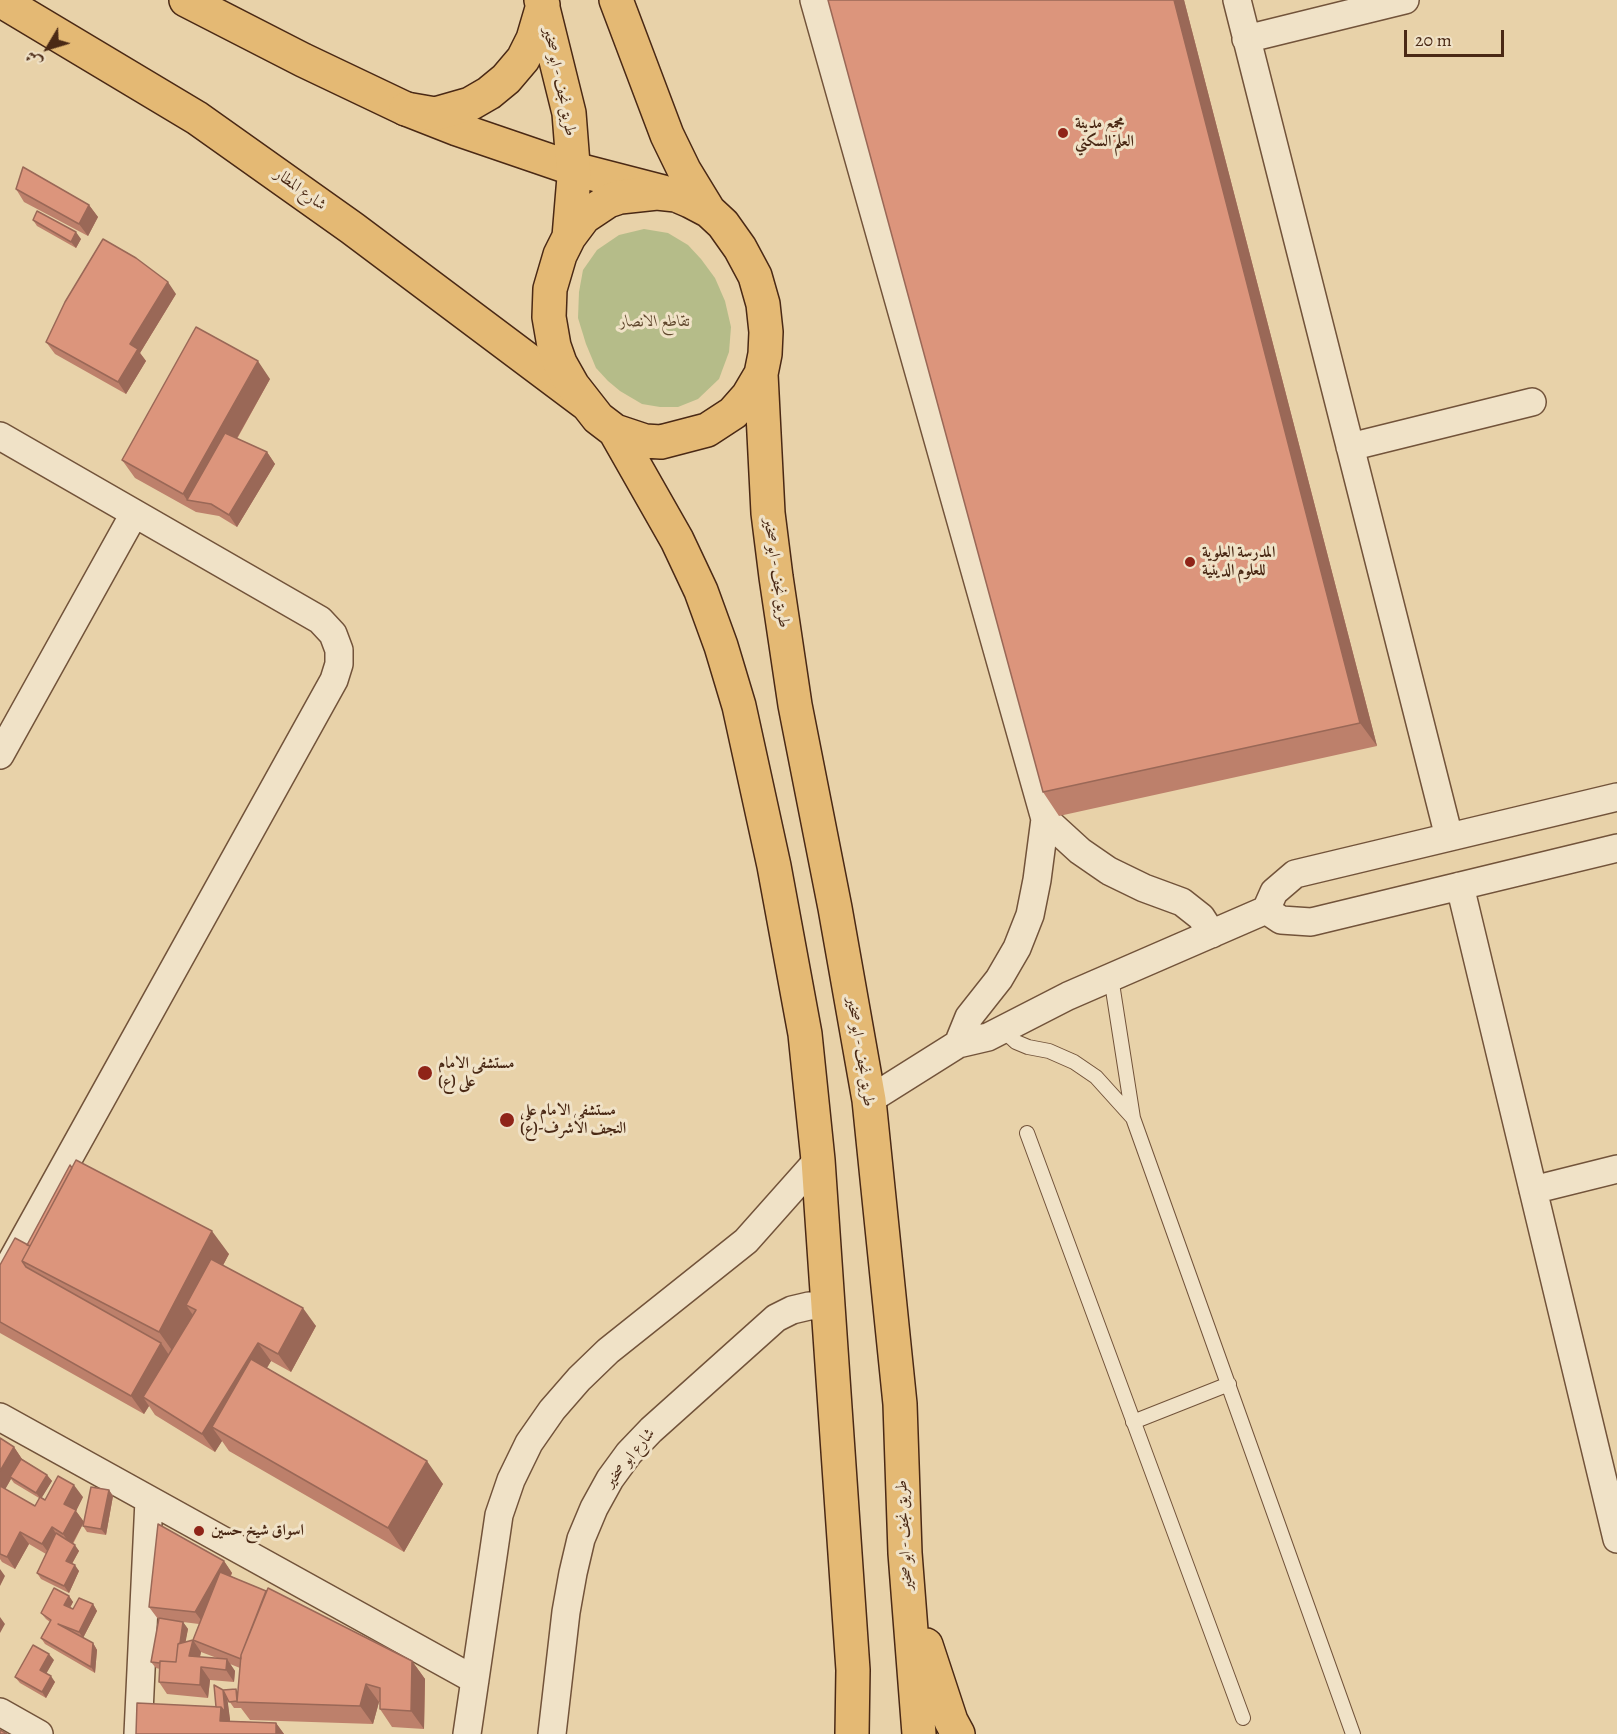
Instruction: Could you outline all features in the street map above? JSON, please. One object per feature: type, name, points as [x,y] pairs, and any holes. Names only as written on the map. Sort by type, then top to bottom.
[{"type":"main road","name":"شارع المطار","points":[[0,0],[188,112],[222,135],[343,221],[585,403]]},
{"type":"main road","points":[[186,0],[303,60],[406,109],[574,169],[676,195],[709,211]]},
{"type":"main road","points":[[616,0],[667,135],[684,170],[709,211],[723,224],[740,248],[754,276],[763,304],[766,332],[761,374],[748,396],[734,413],[707,430],[662,442],[645,441],[615,431],[598,418],[573,386],[560,363],[554,346],[549,316],[550,289],[560,255],[569,237],[584,217],[608,201],[638,194],[676,195]]},
{"type":"main road","points":[[406,109],[435,114],[470,104],[506,80],[523,59],[533,39],[542,3]]},
{"type":"main road","name":"طريق نجف - ابو صخير","points":[[542,3],[568,113],[574,169],[569,237]]},
{"type":"main road","name":"طريق نجف - ابو صخير","points":[[761,374],[768,513],[795,705],[835,908],[869,1100],[900,1404],[905,1553],[919,1734]]},
{"type":"main road","points":[[615,431],[677,540],[701,591],[721,646],[739,706],[774,866],[805,1034],[818,1160],[853,1670],[852,1734]]},
{"type":"main road","points":[[905,1553],[936,1680],[958,1734]]},
{"type":"street","points":[[814,0],[1046,819],[1030,915],[1017,948],[999,979],[969,1017],[958,1044]]},
{"type":"street","points":[[1237,0],[1449,837]]},
{"type":"street","points":[[1246,39],[1405,0]]},
{"type":"street","points":[[1350,447],[1532,402]]},
{"type":"street","points":[[0,436],[320,620],[333,634],[339,650],[339,664],[334,680],[0,1282]]},
{"type":"street","points":[[0,755],[134,514]]},
{"type":"street","points":[[869,1100],[958,1044],[988,1037],[1068,996],[1266,910],[1274,892],[1295,874],[1617,797]]},
{"type":"street","points":[[1046,819],[1080,851],[1109,871],[1144,888],[1182,902],[1201,917],[1212,934]]},
{"type":"street","points":[[1266,910],[1281,920],[1311,922],[1617,848]]},
{"type":"street","points":[[1460,886],[1533,1190],[1612,1496],[1617,1539]]},
{"type":"street","points":[[467,1734],[499,1515],[511,1480],[529,1443],[552,1410],[579,1379],[609,1351],[746,1241],[818,1160]]},
{"type":"street","points":[[1533,1190],[1617,1169]]},
{"type":"street","name":"شارع ابو صخير","points":[[552,1734],[566,1612],[573,1573],[581,1539],[610,1479],[629,1453],[651,1430],[776,1318],[792,1310],[809,1306],[828,1306]]},
{"type":"street","points":[[0,1417],[475,1680]]},
{"type":"street","points":[[138,1734],[149,1500]]},
{"type":"street","points":[[0,1712],[39,1734]]},
{"type":"lane","points":[[1110,977],[1133,1118],[1353,1734]]},
{"type":"lane","points":[[1003,1030],[1016,1042],[1049,1051],[1074,1062],[1096,1077],[1133,1118]]},
{"type":"lane","points":[[1027,1133],[1243,1718]]},
{"type":"lane","points":[[1133,1422],[1229,1384]]},
{"type":"green space","name":"تقاطع الانصار","points":[[644,229],[668,233],[688,245],[701,259],[715,278],[725,301],[731,327],[729,352],[719,379],[698,399],[678,407],[642,404],[608,381],[596,368],[578,318],[583,270],[597,250],[619,235]]},
{"type":"building","points":[[828,0],[1174,0],[1360,723],[1043,792]]},
{"type":"building","points":[[23,167],[89,205],[79,224],[16,189]]},
{"type":"building","points":[[37,211],[76,232],[71,242],[33,220]]},
{"type":"building","points":[[103,239],[136,258],[168,282],[130,344],[138,349],[118,382],[46,342],[65,302]]},
{"type":"building","points":[[196,327],[258,361],[183,494],[122,460]]},
{"type":"building","points":[[225,433],[267,452],[229,515],[211,504],[187,500]]},
{"type":"building","points":[[76,1160],[212,1231],[159,1332],[22,1261]]},
{"type":"building","points":[[70,1165],[72,1168],[30,1246],[27,1245]]},
{"type":"building","points":[[15,1238],[30,1246],[22,1261],[26,1267],[161,1343],[131,1396],[0,1322],[0,1265]]},
{"type":"building","points":[[211,1259],[303,1308],[278,1354],[258,1343],[202,1434],[143,1397],[196,1310],[186,1305]]},
{"type":"building","points":[[251,1359],[427,1461],[388,1528],[212,1427]]},
{"type":"building","points":[[0,1438],[14,1447],[0,1471]]},
{"type":"building","points":[[21,1459],[47,1475],[36,1493],[10,1477]]},
{"type":"building","points":[[58,1476],[74,1485],[64,1504],[76,1510],[63,1534],[52,1527],[42,1544],[20,1532],[7,1557],[0,1554],[0,1486],[35,1506],[40,1497],[45,1500]]},
{"type":"building","points":[[91,1487],[109,1490],[101,1529],[83,1526]]},
{"type":"building","points":[[158,1524],[224,1561],[195,1612],[149,1607]]},
{"type":"building","points":[[56,1533],[75,1545],[66,1561],[75,1565],[64,1586],[37,1573]]},
{"type":"building","points":[[220,1572],[266,1591],[241,1659],[193,1640]]},
{"type":"building","points":[[54,1588],[69,1596],[64,1605],[73,1609],[79,1598],[93,1604],[79,1632],[58,1624],[93,1643],[91,1667],[41,1638],[51,1620],[41,1613]]},
{"type":"building","points":[[268,1588],[412,1661],[411,1711],[380,1709],[380,1688],[366,1684],[360,1706],[237,1702],[241,1655]]},
{"type":"building","points":[[159,1618],[183,1622],[176,1662],[151,1662]]},
{"type":"building","points":[[193,1640],[189,1656],[227,1659],[226,1670],[201,1667],[200,1685],[159,1682],[160,1661],[176,1662],[178,1644]]},
{"type":"building","points":[[33,1645],[49,1654],[40,1670],[51,1676],[42,1692],[15,1677]]},
{"type":"building","points":[[214,1685],[223,1690],[225,1712],[221,1707],[216,1707]]},
{"type":"building","points":[[236,1689],[237,1701],[229,1702],[223,1690]]},
{"type":"building","points":[[137,1703],[221,1707],[220,1721],[276,1723],[276,1734],[136,1734]]},
{"type":"place","name":"مجمع مدينة العلم السكني","points":[[1063,133]]},
{"type":"place","name":"المدرسة العلوية للعلوم الدينية","points":[[1190,562]]},
{"type":"place","name":"مستشفی الامام علی (ع)","points":[[425,1073]]},
{"type":"place","name":"مستشفى الامام علي (ع)-النجف الاشرف","points":[[507,1120]]},
{"type":"place","name":"اسواق شيخ حسين","points":[[199,1531]]}]
